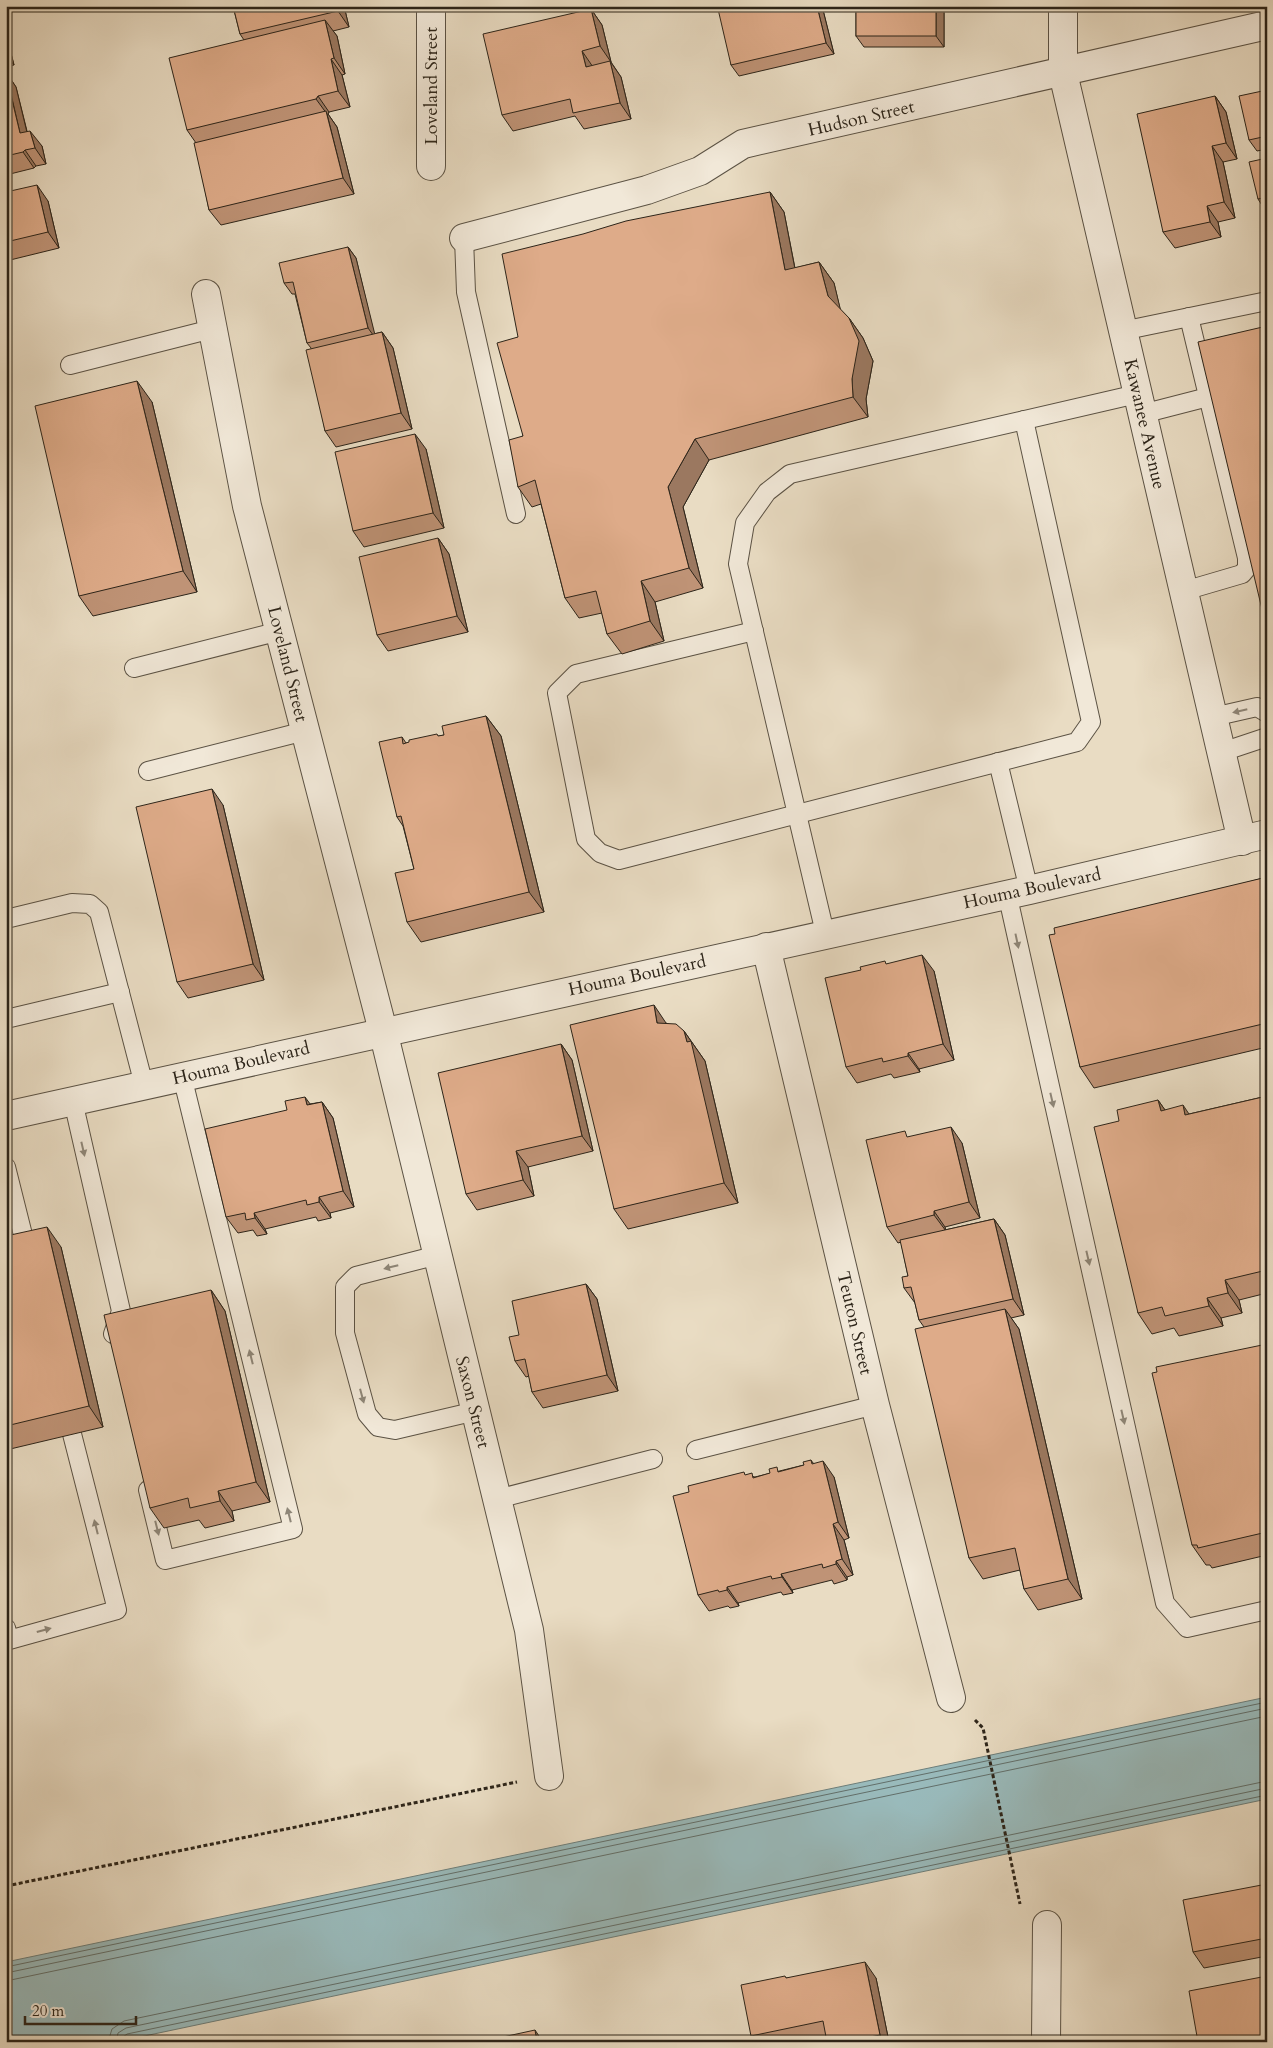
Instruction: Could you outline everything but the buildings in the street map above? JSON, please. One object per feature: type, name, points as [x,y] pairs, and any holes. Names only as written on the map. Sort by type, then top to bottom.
[{"type":"street","name":"Loveland Street","points":[[431,6],[431,166]]},
{"type":"street","name":"Kawanee Avenue","points":[[1063,6],[1063,73],[1122,330],[1222,752],[1254,837]]},
{"type":"street","name":"Hudson Street","points":[[464,238],[647,190],[700,171],[743,144],[1267,26]]},
{"type":"street","name":"Loveland Street","points":[[206,294],[247,506],[383,1031]]},
{"type":"street","name":"Houma Boulevard","points":[[6,1116],[1254,837]]},
{"type":"street","name":"Teuton Street","points":[[766,947],[875,1405],[951,1698]]},
{"type":"street","name":"Saxon Street","points":[[383,1031],[529,1630],[549,1776]]},
{"type":"street","points":[[1046,2042],[1047,1924]]},
{"type":"lane","points":[[464,238],[466,292],[516,514]]},
{"type":"lane","points":[[1122,330],[1267,301]]},
{"type":"lane","points":[[1184,591],[1242,574],[1247,568],[1247,558],[1189,317]]},
{"type":"lane","points":[[70,365],[212,329]]},
{"type":"lane","points":[[825,933],[738,564],[745,524],[767,492],[790,474],[1024,420],[1208,397]]},
{"type":"lane","points":[[754,631],[576,674],[557,693],[586,839],[600,853],[619,860],[1078,742],[1091,722],[1024,420]]},
{"type":"lane","points":[[134,668],[280,632]]},
{"type":"lane","points":[[1213,717],[1257,707],[1267,712]]},
{"type":"lane","points":[[148,771],[305,731]]},
{"type":"lane","points":[[1222,752],[1267,738]]},
{"type":"lane","points":[[998,762],[1018,891],[1165,1602],[1187,1628],[1267,1610]]},
{"type":"lane","points":[[6,919],[72,903],[90,904],[99,912],[144,1085]]},
{"type":"lane","points":[[6,1019],[120,992]]},
{"type":"lane","points":[[144,1474],[165,1560],[293,1529],[182,1076]]},
{"type":"lane","points":[[73,1101],[120,1311],[112,1340],[114,1350]]},
{"type":"lane","points":[[6,1167],[15,1239],[28,1255]]},
{"type":"lane","points":[[438,1256],[356,1276],[345,1287],[345,1333],[367,1414],[378,1427],[395,1430],[476,1411]]},
{"type":"lane","points":[[696,1450],[875,1405]]},
{"type":"lane","points":[[7,1636],[118,1610],[72,1434]]},
{"type":"lane","points":[[497,1499],[653,1459]]},
{"type":"path","points":[[983,1728],[1014,1872]]},
{"type":"path","points":[[6,1886],[549,1776]]},
{"type":"water","points":[[1267,1697],[1267,1799],[116,2042],[6,2042],[6,1962]]}]
